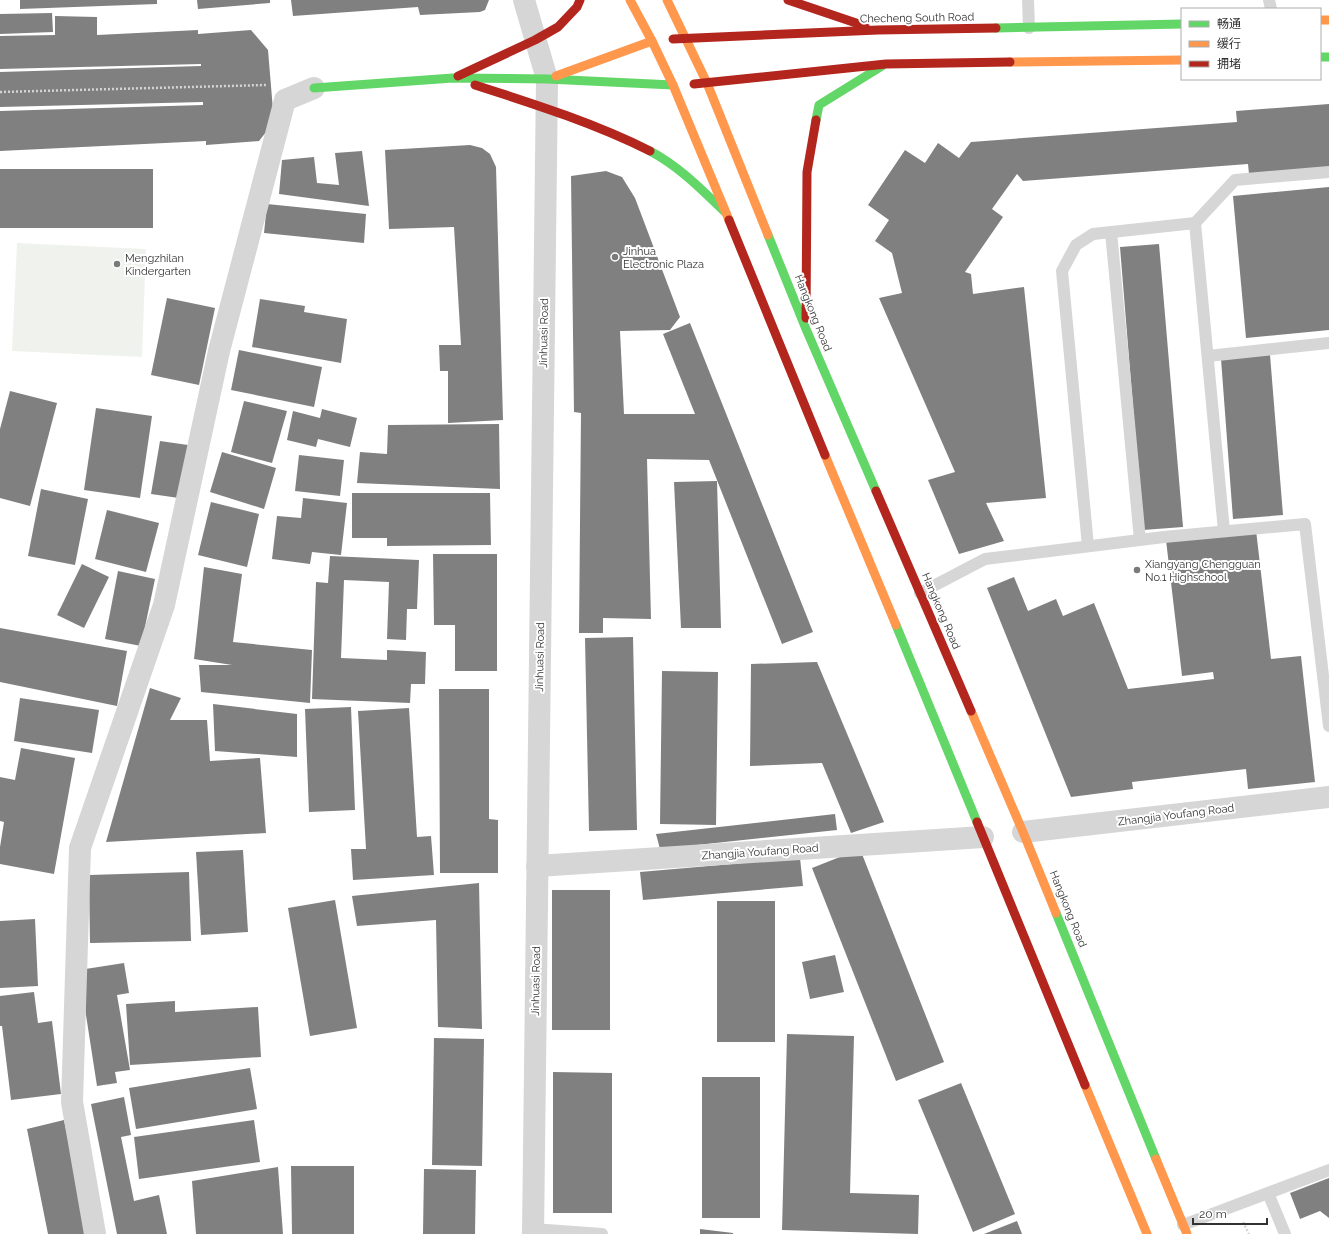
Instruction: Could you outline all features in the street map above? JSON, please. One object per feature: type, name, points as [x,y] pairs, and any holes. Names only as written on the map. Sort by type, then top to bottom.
[{"type":"main road","points":[[453,78],[535,40],[558,27],[577,7],[580,0]]},
{"type":"main road","points":[[630,0],[659,40],[680,84],[726,213],[1147,1234]]},
{"type":"main road","name":"Hangkong Road","points":[[667,0],[707,83],[806,329],[1023,832],[1185,1230]]},
{"type":"main road","points":[[788,0],[878,30]]},
{"type":"main road","name":"Checheng South Road","points":[[547,79],[659,40],[878,30],[1181,24]]},
{"type":"main road","points":[[314,88],[453,78],[547,79],[680,84],[707,83],[886,64],[1181,60]]},
{"type":"main road","points":[[806,329],[807,172],[819,105],[886,64]]},
{"type":"main road","points":[[453,78],[546,108],[622,137],[659,156],[686,175],[726,213]]},
{"type":"street","name":"Jinhuasi Road","points":[[524,0],[547,79],[533,1231]]},
{"type":"street","points":[[95,1234],[72,1102],[80,848],[164,605],[219,351],[285,100],[314,88]]},
{"type":"street","name":"Zhangjia Youfang Road","points":[[1023,832],[1329,797]]},
{"type":"street","name":"Zhangjia Youfang Road","points":[[537,866],[983,837]]},
{"type":"lane","points":[[1028,0],[1029,28]]},
{"type":"lane","points":[[1088,546],[1062,271],[1076,245],[1093,234],[1195,223],[1234,180],[1329,172]]},
{"type":"lane","points":[[1195,223],[1224,531]]},
{"type":"lane","points":[[1111,232],[1140,540]]},
{"type":"lane","points":[[1208,356],[1329,343]]},
{"type":"lane","points":[[920,593],[985,559],[1140,540],[1305,524],[1329,726]]},
{"type":"lane","points":[[1185,1230],[1268,1193],[1329,1170]]},
{"type":"lane","points":[[1268,1193],[1284,1234]]},
{"type":"lane","points":[[533,1231],[602,1234]]},
{"type":"path","points":[[0,92],[269,85]]},
{"type":"shaded area","points":[[17,243],[146,249],[142,357],[12,351]]},
{"type":"building","points":[[20,0],[157,0],[157,4],[20,9]]},
{"type":"building","points":[[197,0],[270,0],[270,3],[198,9]]},
{"type":"building","points":[[291,0],[489,0],[485,10],[480,12],[420,15],[418,7],[293,16]]},
{"type":"building","points":[[52,13],[53,32],[0,34],[0,14]]},
{"type":"building","points":[[55,16],[97,17],[97,35],[198,30],[198,34],[251,30],[268,50],[274,122],[259,141],[206,145],[206,141],[0,151],[0,111],[203,105],[203,102],[0,107],[0,72],[201,66],[201,64],[0,69],[0,36],[55,35]]},
{"type":"building","points":[[1329,104],[1329,168],[1249,174],[1248,164],[1023,181],[1017,174],[992,209],[1003,217],[965,272],[971,274],[973,294],[1024,287],[1046,498],[986,503],[1004,541],[959,554],[928,480],[955,472],[879,298],[902,293],[892,253],[875,241],[889,220],[868,205],[905,150],[925,163],[938,143],[959,158],[971,142],[1237,122],[1236,111]]},
{"type":"building","points":[[470,145],[482,148],[490,154],[496,167],[503,420],[448,423],[448,371],[440,371],[439,345],[461,345],[454,227],[389,229],[385,150]]},
{"type":"building","points":[[362,151],[369,206],[279,194],[282,160],[314,157],[317,183],[339,185],[335,153]]},
{"type":"building","points":[[0,169],[153,169],[153,228],[0,228]]},
{"type":"building","points":[[606,171],[622,177],[635,198],[680,317],[670,330],[620,331],[624,414],[695,414],[663,334],[690,323],[813,632],[782,644],[709,460],[647,459],[651,619],[603,618],[603,633],[579,633],[581,413],[574,412],[571,176]]},
{"type":"building","points":[[1329,187],[1329,330],[1246,338],[1233,196]]},
{"type":"building","points":[[267,204],[366,214],[364,243],[264,233]]},
{"type":"building","points":[[1159,244],[1183,527],[1143,530],[1120,247]]},
{"type":"building","points":[[167,298],[215,308],[199,385],[151,375]]},
{"type":"building","points":[[260,299],[305,306],[304,312],[347,319],[341,363],[252,347]]},
{"type":"building","points":[[239,350],[322,367],[314,407],[231,390]]},
{"type":"building","points":[[1270,355],[1283,515],[1233,519],[1221,359]]},
{"type":"building","points":[[10,391],[57,403],[30,506],[0,498],[0,429]]},
{"type":"building","points":[[244,401],[287,411],[272,463],[231,452]]},
{"type":"building","points":[[96,408],[152,416],[140,498],[84,490]]},
{"type":"building","points":[[322,409],[357,418],[350,447],[318,439],[316,447],[287,440],[293,411],[320,418]]},
{"type":"building","points":[[499,424],[500,489],[357,483],[360,452],[387,454],[388,425]]},
{"type":"building","points":[[160,441],[188,445],[179,498],[151,494]]},
{"type":"building","points":[[222,452],[276,468],[264,509],[210,492]]},
{"type":"building","points":[[299,455],[344,460],[340,496],[295,491]]},
{"type":"building","points":[[717,481],[721,628],[681,628],[674,482]]},
{"type":"building","points":[[41,489],[88,499],[75,565],[28,556]]},
{"type":"building","points":[[352,493],[490,493],[491,545],[387,546],[387,538],[352,538]]},
{"type":"building","points":[[303,498],[347,503],[341,555],[312,552],[310,564],[272,559],[277,516],[301,518]]},
{"type":"building","points":[[211,502],[259,514],[247,567],[198,555]]},
{"type":"building","points":[[107,510],[159,523],[146,572],[95,559]]},
{"type":"building","points":[[1256,530],[1271,659],[1301,656],[1315,782],[1248,789],[1246,769],[1132,782],[1133,789],[1071,797],[987,588],[1014,577],[1028,611],[1056,599],[1063,616],[1094,603],[1128,689],[1214,679],[1213,672],[1182,676],[1166,540]]},
{"type":"building","points":[[433,554],[497,554],[497,671],[455,671],[455,625],[434,625]]},
{"type":"building","points":[[330,556],[419,560],[417,609],[407,609],[406,640],[387,639],[389,582],[344,580],[341,658],[387,660],[387,650],[426,652],[425,684],[411,684],[410,703],[312,699],[316,582],[328,583]]},
{"type":"building","points":[[82,564],[109,577],[84,628],[57,615]]},
{"type":"building","points":[[204,567],[242,574],[233,642],[312,650],[310,703],[201,692],[199,665],[232,665],[194,659]]},
{"type":"building","points":[[118,571],[155,579],[141,646],[105,639]]},
{"type":"building","points":[[0,628],[127,651],[117,706],[0,682]]},
{"type":"building","points":[[633,637],[637,830],[589,831],[585,638]]},
{"type":"building","points":[[817,662],[884,822],[851,833],[822,763],[750,766],[751,664]]},
{"type":"building","points":[[662,671],[718,672],[716,825],[660,824]]},
{"type":"building","points":[[150,688],[181,698],[170,720],[207,720],[210,761],[260,758],[266,833],[106,842]]},
{"type":"building","points":[[439,689],[489,689],[489,819],[498,820],[498,873],[440,873]]},
{"type":"building","points":[[20,698],[99,710],[92,753],[14,741]]},
{"type":"building","points":[[213,704],[297,714],[297,757],[215,751]]},
{"type":"building","points":[[351,707],[355,810],[309,812],[305,709]]},
{"type":"building","points":[[409,708],[417,837],[431,836],[434,875],[353,880],[351,849],[366,849],[358,711]]},
{"type":"building","points":[[21,748],[75,758],[54,874],[0,864],[0,847],[4,822],[0,821],[0,777],[15,780]]},
{"type":"building","points":[[835,814],[837,830],[660,849],[656,834]]},
{"type":"building","points":[[860,849],[944,1062],[896,1081],[812,868]]},
{"type":"building","points":[[243,850],[248,932],[201,935],[196,852]]},
{"type":"building","points":[[800,858],[803,886],[643,900],[640,872]]},
{"type":"building","points":[[189,872],[191,941],[90,943],[89,875]]},
{"type":"building","points":[[479,883],[482,1029],[438,1027],[436,920],[357,926],[352,896]]},
{"type":"building","points":[[552,890],[610,890],[610,1030],[552,1030]]},
{"type":"building","points":[[335,900],[357,1028],[310,1036],[288,908]]},
{"type":"building","points":[[717,901],[775,901],[775,1042],[717,1042]]},
{"type":"building","points":[[35,919],[38,986],[0,988],[0,921]]},
{"type":"building","points":[[835,955],[844,992],[810,999],[802,962]]},
{"type":"building","points":[[124,963],[129,993],[117,995],[130,1070],[115,1072],[117,1083],[97,1086],[79,970]]},
{"type":"building","points":[[34,992],[38,1023],[52,1021],[61,1094],[11,1100],[2,1026],[0,1026],[0,996]]},
{"type":"building","points":[[175,1001],[175,1012],[258,1007],[261,1057],[130,1065],[126,1004]]},
{"type":"building","points":[[787,1034],[854,1036],[850,1193],[919,1195],[918,1234],[782,1230]]},
{"type":"building","points":[[434,1038],[484,1039],[482,1166],[432,1165]]},
{"type":"building","points":[[250,1068],[257,1109],[136,1129],[129,1088]]},
{"type":"building","points":[[553,1072],[612,1073],[612,1213],[553,1213]]},
{"type":"building","points":[[702,1077],[760,1077],[760,1218],[702,1218]]},
{"type":"building","points":[[961,1083],[1015,1214],[973,1232],[918,1100]]},
{"type":"building","points":[[124,1097],[131,1135],[121,1137],[134,1201],[159,1195],[167,1234],[117,1234],[91,1104]]},
{"type":"building","points":[[64,1120],[88,1234],[48,1234],[27,1129]]},
{"type":"building","points":[[254,1120],[260,1162],[139,1179],[134,1137]]},
{"type":"building","points":[[291,1166],[354,1166],[354,1234],[292,1234]]},
{"type":"building","points":[[278,1167],[283,1234],[196,1234],[192,1181]]},
{"type":"building","points":[[424,1169],[476,1170],[475,1234],[423,1234]]},
{"type":"building","points":[[1329,1178],[1329,1218],[1320,1211],[1300,1219],[1290,1193]]},
{"type":"building","points":[[1017,1221],[1022,1234],[984,1234]]},
{"type":"building","points":[[700,1229],[733,1233],[733,1234],[700,1234]]},
{"type":"traffic: fast","points":[[996,28],[1181,24]]},
{"type":"traffic: fast","points":[[1321,57],[1329,57]]},
{"type":"traffic: fast","points":[[816,120],[819,105],[882,66]]},
{"type":"traffic: fast","points":[[314,88],[453,78],[547,79],[673,85]]},
{"type":"traffic: fast","points":[[650,151],[661,157],[681,172],[726,213]]},
{"type":"traffic: fast","points":[[768,235],[806,329],[876,491]]},
{"type":"traffic: fast","points":[[896,625],[977,822]]},
{"type":"traffic: fast","points":[[1056,913],[1156,1159]]},
{"type":"traffic: slow","points":[[630,0],[673,85],[729,220]]},
{"type":"traffic: slow","points":[[667,0],[707,83],[768,235]]},
{"type":"traffic: slow","points":[[1321,20],[1329,20]]},
{"type":"traffic: slow","points":[[556,76],[652,41]]},
{"type":"traffic: slow","points":[[1010,62],[1181,60]]},
{"type":"traffic: slow","points":[[825,455],[896,625]]},
{"type":"traffic: slow","points":[[971,711],[1056,913]]},
{"type":"traffic: slow","points":[[1085,1085],[1147,1234]]},
{"type":"traffic: slow","points":[[1156,1159],[1187,1234]]},
{"type":"traffic: jam","points":[[458,76],[535,40],[558,27],[577,7],[580,0]]},
{"type":"traffic: jam","points":[[788,0],[865,26]]},
{"type":"traffic: jam","points":[[673,39],[878,30],[996,28]]},
{"type":"traffic: jam","points":[[694,84],[886,64],[1010,62]]},
{"type":"traffic: jam","points":[[475,85],[586,123],[650,151]]},
{"type":"traffic: jam","points":[[806,318],[807,172],[816,120]]},
{"type":"traffic: jam","points":[[729,220],[825,455]]},
{"type":"traffic: jam","points":[[876,491],[971,711]]},
{"type":"traffic: jam","points":[[977,822],[1085,1085]]},
{"type":"place","name":"Jinhua Electronic Plaza","points":[[615,257]]},
{"type":"place","name":"Mengzhilan Kindergarten","points":[[117,264]]},
{"type":"place","name":"Xiangyang Chengguan No.1 Highschool","points":[[1137,570]]}]
